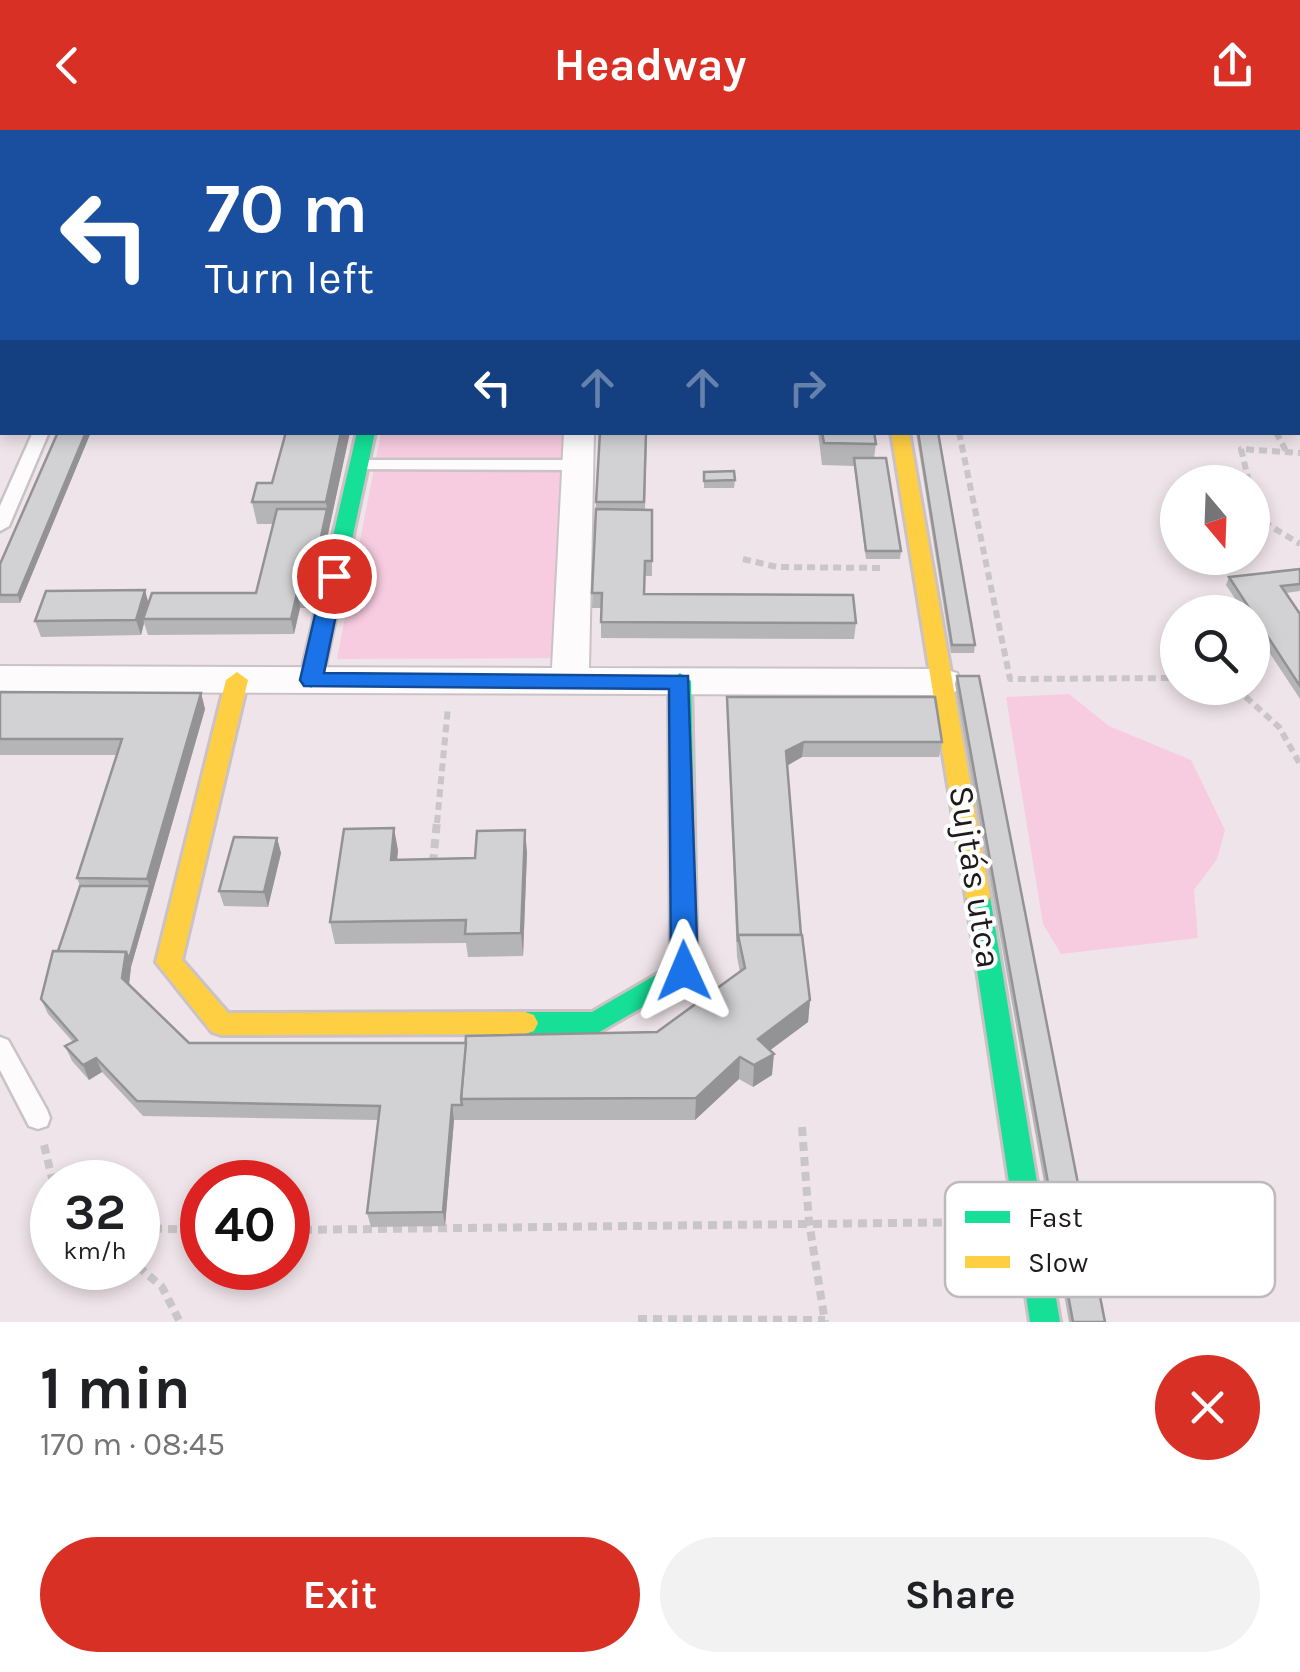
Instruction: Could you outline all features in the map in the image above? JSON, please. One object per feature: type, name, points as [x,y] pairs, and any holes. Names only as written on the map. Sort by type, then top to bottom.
[{"type":"street","points":[[312,680],[365,435]]},
{"type":"street","name":"Sujtás utca","points":[[901,435],[944,682],[1023,1182]]},
{"type":"street","points":[[570,681],[579,449]]},
{"type":"street","points":[[0,679],[944,682]]},
{"type":"street","points":[[236,680],[168,962],[221,1024],[596,1023],[684,971],[680,681]]},
{"type":"street","name":"Sujtás utca","points":[[1042,1297],[1046,1322]]},
{"type":"lane","points":[[0,526],[40,435]]},
{"type":"lane","points":[[358,465],[579,449]]},
{"type":"lane","points":[[0,1046],[38,1118]]},
{"type":"path","points":[[959,435],[1010,679],[1160,678]]},
{"type":"path","points":[[1278,435],[1287,452]]},
{"type":"path","points":[[1245,465],[1241,449],[1300,453]]},
{"type":"path","points":[[1270,526],[1300,544]]},
{"type":"path","points":[[743,559],[777,567],[882,568],[886,585]]},
{"type":"path","points":[[431,881],[450,680]]},
{"type":"path","points":[[1255,705],[1279,727],[1300,764]]},
{"type":"path","points":[[38,1118],[48,1160]]},
{"type":"path","points":[[638,1319],[825,1321],[809,1222],[802,1127]]},
{"type":"path","points":[[310,1230],[945,1222]]},
{"type":"path","points":[[160,1285],[180,1322]]},
{"type":"shaded area","points":[[381,435],[565,435],[552,658],[337,659]]},
{"type":"shaded area","points":[[1069,694],[1109,726],[1191,760],[1225,830],[1217,859],[1194,890],[1198,938],[1061,954],[1043,924],[1006,697]]},
{"type":"building","points":[[57,435],[85,435],[18,595],[0,595],[0,564]]},
{"type":"building","points":[[285,435],[340,435],[326,502],[252,502],[257,483],[272,483]]},
{"type":"building","points":[[600,435],[646,435],[644,502],[596,502]]},
{"type":"building","points":[[823,435],[874,435],[876,444],[824,443]]},
{"type":"building","points":[[918,435],[939,435],[975,645],[952,645]]},
{"type":"building","points":[[854,458],[886,458],[901,551],[866,551]]},
{"type":"building","points":[[734,471],[735,480],[704,481],[704,472]]},
{"type":"building","points":[[277,509],[327,509],[309,593],[297,593],[291,619],[143,619],[152,593],[256,593]]},
{"type":"building","points":[[596,509],[652,510],[652,561],[645,561],[644,594],[853,595],[856,623],[601,622],[602,593],[592,593]]},
{"type":"building","points":[[1300,569],[1300,584],[1281,586],[1300,614],[1300,686],[1270,640],[1270,595],[1241,595],[1229,577]]},
{"type":"building","points":[[145,590],[136,620],[35,621],[46,591]]},
{"type":"building","points":[[957,676],[979,676],[1078,1182],[1048,1182]]},
{"type":"building","points":[[0,692],[201,693],[147,879],[77,878],[122,739],[0,739]]},
{"type":"building","points":[[727,697],[935,697],[942,742],[804,742],[786,751],[801,935],[738,935],[738,942]]},
{"type":"building","points":[[394,828],[391,860],[475,858],[477,831],[525,830],[521,933],[465,934],[466,920],[330,922],[344,829]]},
{"type":"building","points":[[234,837],[277,838],[264,892],[219,891]]},
{"type":"building","points":[[80,886],[150,886],[129,959],[126,952],[58,951]]},
{"type":"building","points":[[738,935],[802,935],[810,1000],[758,1039],[774,1054],[754,1065],[740,1057],[696,1098],[461,1099],[466,1036],[657,1032],[745,968]]},
{"type":"building","points":[[53,951],[126,952],[122,978],[189,1043],[466,1043],[462,1105],[452,1105],[443,1212],[367,1213],[380,1106],[137,1101],[96,1058],[83,1065],[65,1046],[77,1040],[41,999]]},
{"type":"building","points":[[1069,1297],[1100,1297],[1105,1322],[1073,1322]]},
{"type":"traffic: fast","points":[[311,680],[365,435]]},
{"type":"traffic: fast","points":[[525,1023],[596,1023],[684,971],[680,681]]},
{"type":"traffic: fast","points":[[978,897],[1023,1182]]},
{"type":"traffic: fast","points":[[1041,1297],[1045,1322]]},
{"type":"traffic: slow","points":[[901,435],[978,897]]},
{"type":"traffic: slow","points":[[237,680],[169,962],[221,1024],[525,1023]]},
{"type":"route","points":[[334,576],[312,680],[680,681],[684,971]]}]
